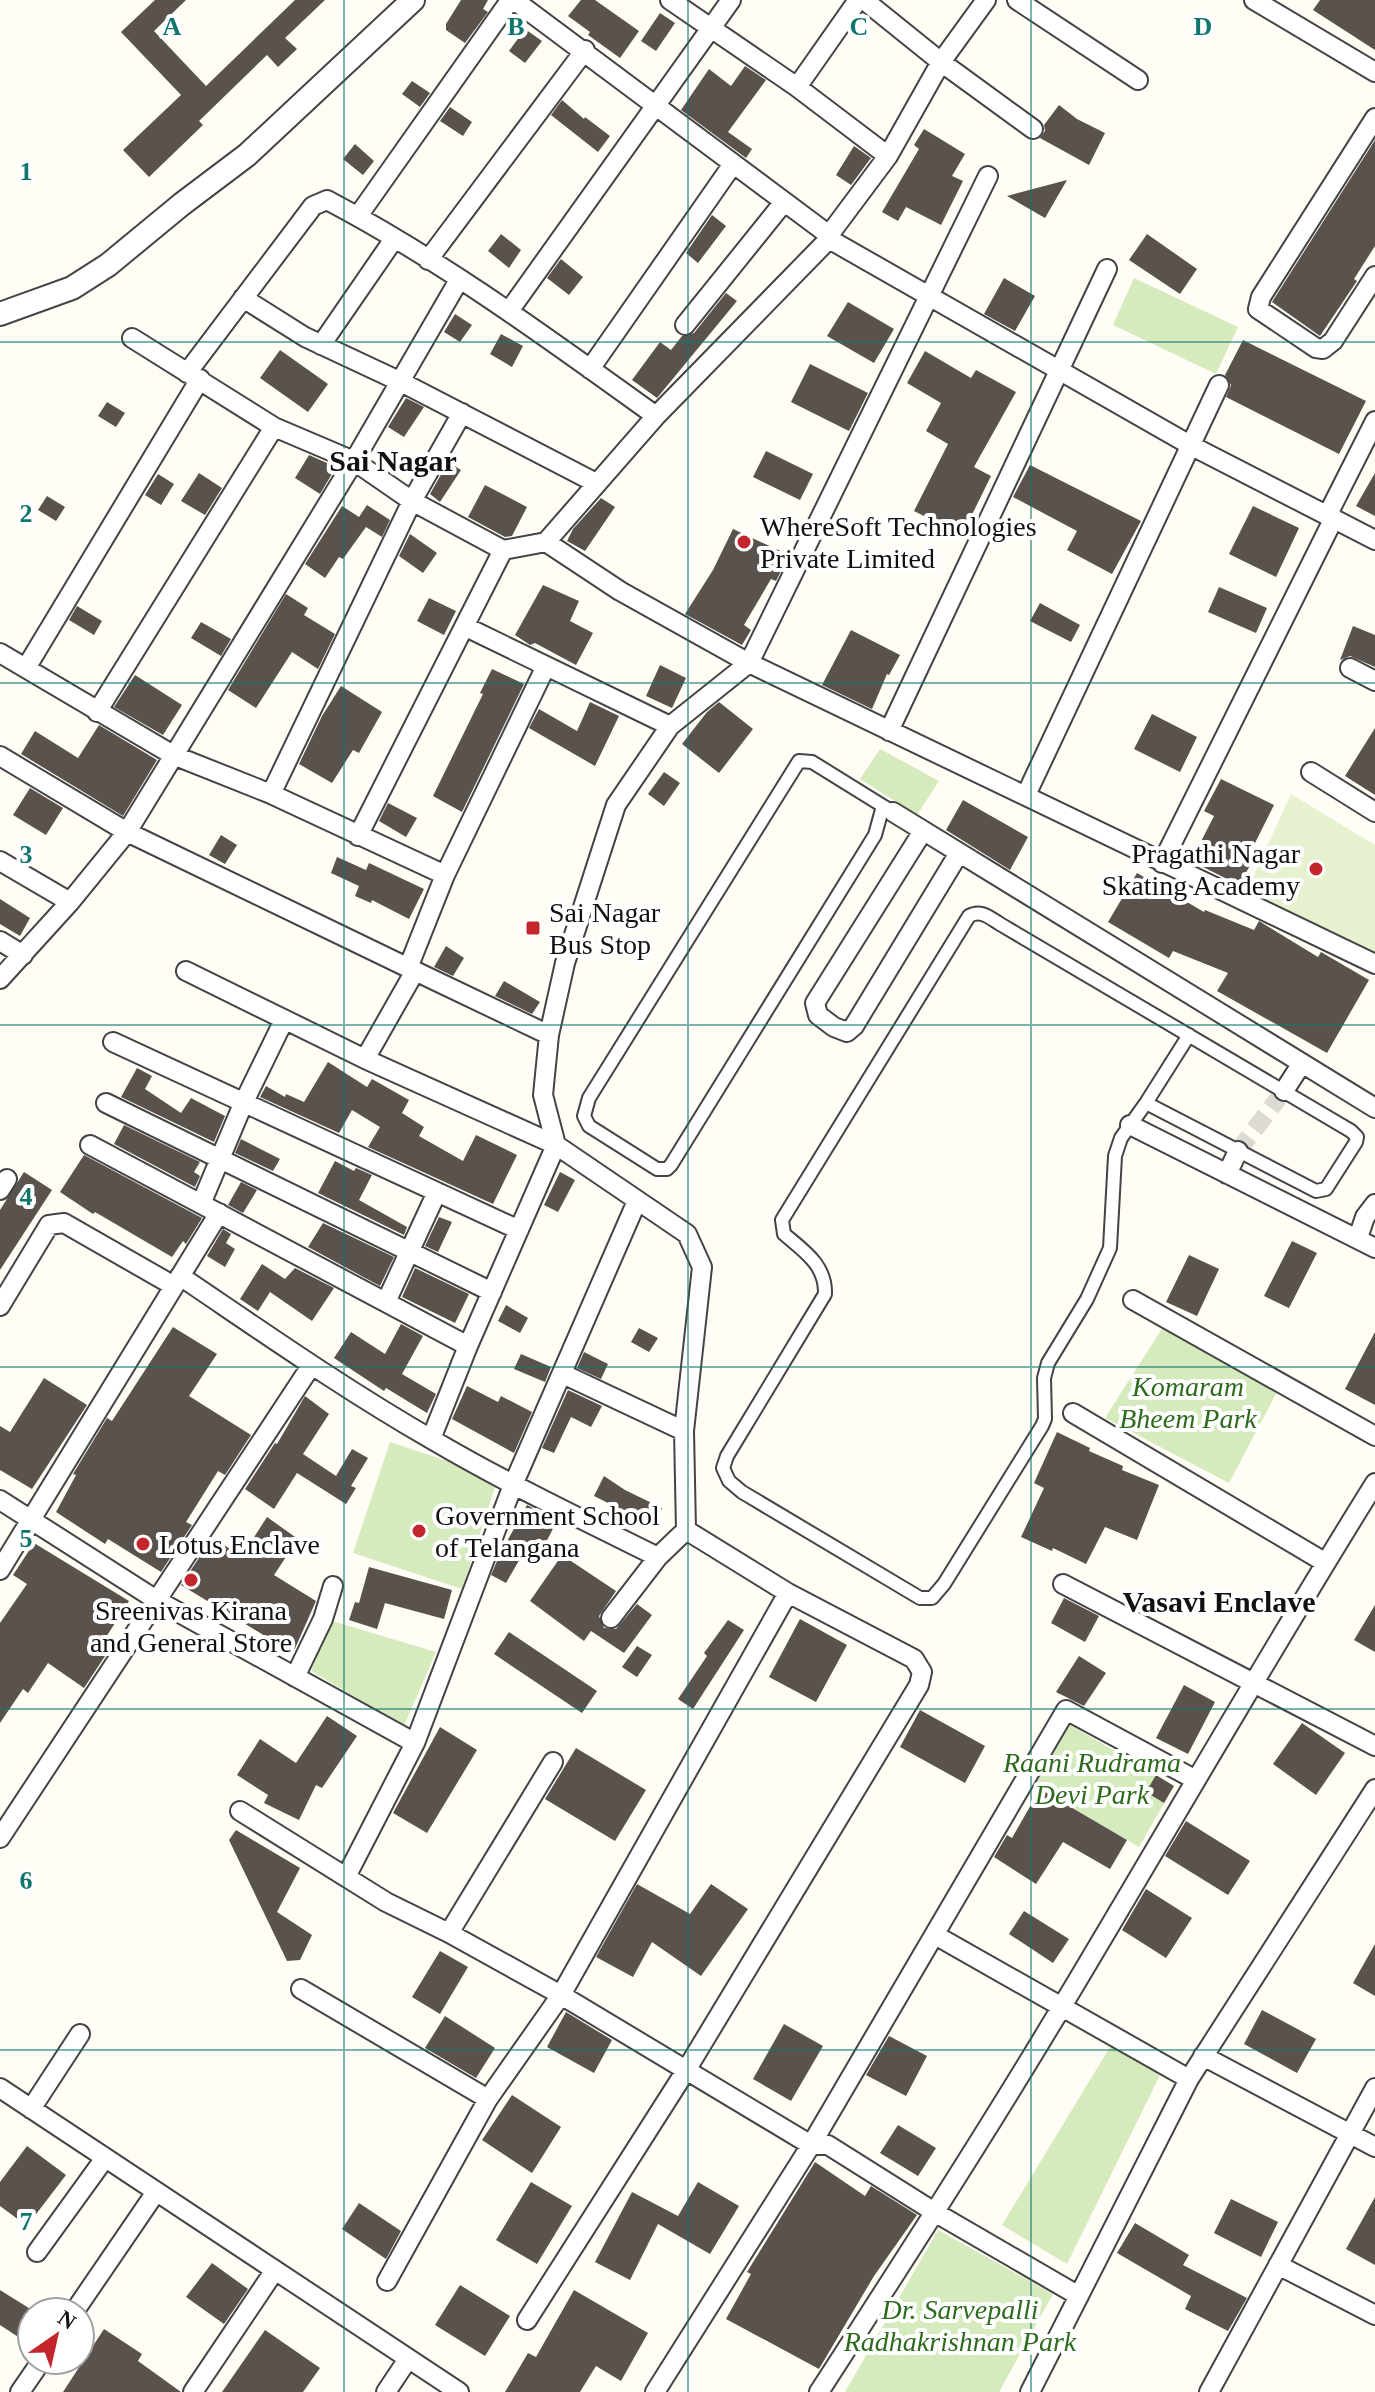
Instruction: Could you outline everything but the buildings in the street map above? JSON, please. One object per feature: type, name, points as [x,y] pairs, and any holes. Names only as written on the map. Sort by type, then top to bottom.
[{"type":"street","points":[[0,314],[72,288],[108,265],[247,155],[413,0]]},
{"type":"street","points":[[670,0],[797,87],[888,156]]},
{"type":"street","points":[[509,311],[731,0]]},
{"type":"street","points":[[797,87],[858,0]]},
{"type":"street","points":[[864,0],[941,62],[1033,129]]},
{"type":"street","points":[[132,338],[274,427],[354,461],[412,501],[503,550],[546,542],[656,416],[829,237],[888,156],[941,62],[986,0]]},
{"type":"street","points":[[1017,0],[1138,80]]},
{"type":"street","points":[[1254,0],[1375,72]]},
{"type":"street","points":[[358,216],[509,2],[518,3],[585,50],[829,237],[1190,445],[1375,540]]},
{"type":"street","points":[[428,260],[585,50]]},
{"type":"street","points":[[1375,118],[1261,297],[1258,309],[1316,348],[1323,349],[1333,341],[1375,276]]},
{"type":"street","points":[[590,369],[733,164]]},
{"type":"street","points":[[431,1439],[556,1145],[543,1095],[549,1035],[565,963],[616,805],[670,726],[749,663],[988,176]]},
{"type":"street","points":[[26,668],[194,376],[243,298],[313,206],[327,200],[358,216],[509,311],[656,416]]},
{"type":"street","points":[[685,325],[784,202]]},
{"type":"street","points":[[321,345],[394,239]]},
{"type":"street","points":[[889,731],[1107,269]]},
{"type":"street","points":[[0,979],[70,902],[127,832],[354,461],[459,280]]},
{"type":"street","points":[[243,298],[321,345],[401,382],[596,483]]},
{"type":"street","points":[[1026,795],[1219,385]]},
{"type":"street","points":[[271,794],[412,501],[462,413]]},
{"type":"street","points":[[1162,863],[1375,421]]},
{"type":"street","points":[[97,712],[274,427]]},
{"type":"street","points":[[546,542],[620,591],[749,663],[1375,964]]},
{"type":"street","points":[[358,836],[503,550]]},
{"type":"street","points":[[466,627],[670,726]]},
{"type":"street","points":[[0,653],[173,755],[271,794],[445,875]]},
{"type":"street","points":[[365,1059],[411,970],[445,875],[546,666]]},
{"type":"street","points":[[1350,668],[1375,681]]},
{"type":"street","points":[[0,756],[127,832],[549,1035]]},
{"type":"street","points":[[888,809],[875,835],[671,1165],[667,1169],[657,1169],[589,1126],[584,1116],[589,1098],[799,761],[812,762],[1375,1108]]},
{"type":"street","points":[[1311,772],[1375,812]]},
{"type":"street","points":[[923,831],[815,1003],[818,1015],[834,1027],[847,1032],[854,1026],[959,853]]},
{"type":"street","points":[[0,861],[70,902]]},
{"type":"street","points":[[1146,1103],[1316,1191],[1326,1189],[1331,1184],[1357,1137],[1351,1131],[1284,1091],[984,914],[969,916],[782,1220],[784,1234],[816,1262],[825,1282],[825,1294],[727,1456],[723,1468],[729,1481],[742,1492],[920,1598],[932,1598],[944,1584],[1042,1426],[1045,1419],[1044,1378],[1048,1363],[1087,1299],[1110,1248],[1115,1156],[1121,1138],[1189,1035]]},
{"type":"street","points":[[0,941],[23,955]]},
{"type":"street","points":[[186,971],[365,1059],[556,1145],[687,1234],[702,1267],[684,1431],[686,1530],[658,1557],[611,1618]]},
{"type":"street","points":[[201,1204],[243,1104],[284,1020]]},
{"type":"street","points":[[113,1042],[519,1230]]},
{"type":"street","points":[[1284,1091],[1302,1063]]},
{"type":"street","points":[[106,1103],[492,1292]]},
{"type":"street","points":[[1130,1125],[1375,1248]]},
{"type":"street","points":[[90,1145],[468,1346]]},
{"type":"street","points":[[1227,1174],[1238,1151]]},
{"type":"street","points":[[386,1302],[437,1192]]},
{"type":"street","points":[[346,1877],[415,1743],[513,1485],[637,1201]]},
{"type":"street","points":[[1358,1238],[1365,1217],[1375,1204]]},
{"type":"street","points":[[0,1570],[219,1213]]},
{"type":"street","points":[[0,1306],[49,1225],[64,1223],[177,1281],[431,1439],[513,1485],[658,1557]]},
{"type":"street","points":[[1133,1300],[1375,1436]]},
{"type":"street","points":[[0,1838],[311,1366]]},
{"type":"street","points":[[563,1374],[684,1431]]},
{"type":"street","points":[[1073,1413],[1326,1563]]},
{"type":"street","points":[[819,2392],[936,2213],[1062,2007],[1194,1779],[1375,1483]]},
{"type":"street","points":[[0,1500],[158,1601],[415,1743]]},
{"type":"street","points":[[527,2320],[685,2072],[919,1685],[922,1672],[914,1659],[788,1593],[686,1530]]},
{"type":"street","points":[[1063,1584],[1375,1746]]},
{"type":"street","points":[[295,1677],[323,1619],[333,1586]]},
{"type":"street","points":[[387,2281],[488,2099],[561,1995],[788,1593]]},
{"type":"street","points":[[655,2392],[811,2145],[1066,1710],[1194,1779]]},
{"type":"street","points":[[449,1933],[553,1762]]},
{"type":"street","points":[[1030,2392],[1189,2079],[1375,1789]]},
{"type":"street","points":[[240,1811],[386,1902],[561,1995],[811,2145],[828,2145],[936,2213],[1079,2296]]},
{"type":"street","points":[[935,1935],[1189,2079]]},
{"type":"street","points":[[301,1989],[488,2099]]},
{"type":"street","points":[[31,2109],[80,2034]]},
{"type":"street","points":[[1203,2056],[1375,2147]]},
{"type":"street","points":[[0,2088],[459,2392]]},
{"type":"street","points":[[1209,2392],[1375,2088]]},
{"type":"street","points":[[37,2252],[105,2158]]},
{"type":"street","points":[[85,2296],[156,2192]]},
{"type":"street","points":[[1278,2265],[1375,2315]]},
{"type":"street","points":[[193,2392],[275,2270]]},
{"type":"street","points":[[386,2392],[408,2359]]},
{"type":"green space","points":[[1134,278],[1238,327],[1216,374],[1113,325]]},
{"type":"green space","points":[[880,749],[939,781],[917,815],[860,779]]},
{"type":"green space","name":"Pragathi Nagar Skating Academy","points":[[1291,794],[1375,845],[1375,957],[1245,894]]},
{"type":"green space","name":"Komaram Bheem Park","points":[[1163,1327],[1277,1392],[1229,1483],[1105,1418]]},
{"type":"green space","name":"Government School of Telangana","points":[[390,1442],[498,1478],[462,1589],[353,1553]]},
{"type":"green space","points":[[329,1620],[436,1652],[404,1726],[311,1671]]},
{"type":"green space","name":"Raani Rudrama Devi Park","points":[[1067,1723],[1174,1786],[1139,1847],[1032,1784]]},
{"type":"green space","points":[[1113,2042],[1160,2075],[1067,2264],[1002,2225]]},
{"type":"green space","name":"Dr. Sarvepalli Radhakrishnan Park","points":[[938,2230],[1053,2294],[999,2392],[845,2392]]},
{"type":"tunnel","points":[[1238,1151],[1284,1091]]},
{"type":"place","name":"WhereSoft Technologies Private Limited","points":[[744,542]]},
{"type":"place","name":"Pragathi Nagar Skating Academy","points":[[1316,869]]},
{"type":"place","name":"Sai Nagar Bus Stop","points":[[533,928]]},
{"type":"place","name":"Government School of Telangana","points":[[419,1531]]},
{"type":"place","name":"Lotus Enclave","points":[[143,1544]]},
{"type":"place","name":"Sreenivas Kirana and General Store","points":[[191,1580]]},
{"type":"district","name":"Sai Nagar","points":[[393,460]]},
{"type":"district","name":"Vasavi Enclave","points":[[1219,1601]]}]
